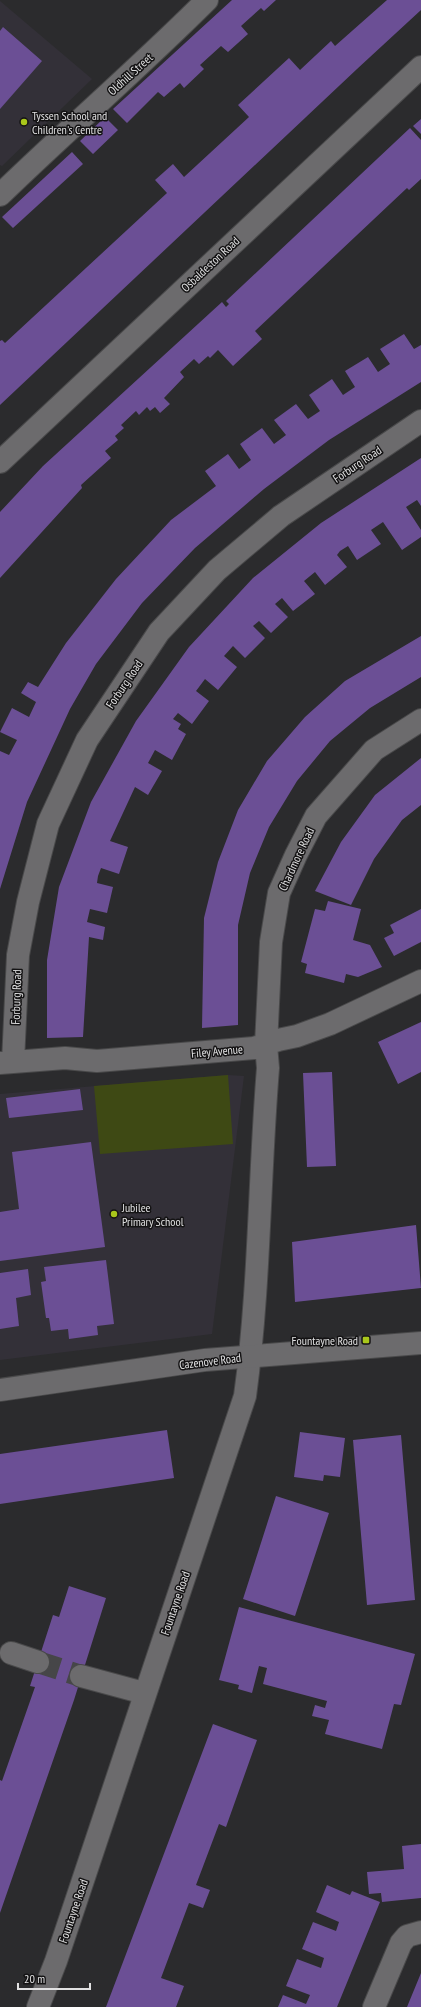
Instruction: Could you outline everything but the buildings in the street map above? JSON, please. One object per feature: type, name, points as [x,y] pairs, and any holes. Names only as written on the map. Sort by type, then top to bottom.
[{"type":"street","name":"Oldhill Street","points":[[0,195],[67,130],[157,50],[207,0]]},
{"type":"street","name":"Osbaldeston Road","points":[[0,462],[421,67]]},
{"type":"street","name":"Forburg Road","points":[[7,1062],[18,955],[28,902],[48,824],[87,740],[159,632],[217,570],[281,516],[421,421]]},
{"type":"street","name":"Chardmore Road","points":[[266,1045],[271,942],[279,894],[296,855],[316,816],[374,750],[421,720]]},
{"type":"street","name":"Filey Avenue","points":[[7,1062],[65,1058],[97,1061],[254,1048],[278,1040],[297,1036],[330,1024],[421,981]]},
{"type":"street","name":"Fountayne Road","points":[[38,2007],[61,1946],[144,1693],[245,1396],[254,1325],[268,1068],[266,1045]]},
{"type":"street","name":"Cazenove Road","points":[[0,1390],[204,1360],[421,1343]]},
{"type":"street","points":[[11,1653],[38,1662]]},
{"type":"street","points":[[81,1676],[144,1693]]},
{"type":"street","points":[[374,2007],[401,1943],[407,1936],[421,1932]]},
{"type":"shaded area","name":"Tyssen School and Children's Centre","points":[[0,1],[92,79],[2,166],[0,165]]},
{"type":"shaded area","name":"Jubilee Primary School","points":[[228,1075],[244,1076],[212,1334],[0,1360],[0,1094]]},
{"type":"green space","points":[[228,1075],[233,1144],[100,1154],[94,1086]]},
{"type":"tunnel","points":[[38,1662],[81,1676]]},
{"type":"place","name":"Tyssen School and Children's Centre","points":[[24,122]]},
{"type":"place","name":"Jubilee Primary School","points":[[114,1214]]},
{"type":"place","name":"Fountayne Road","points":[[366,1340]]}]
